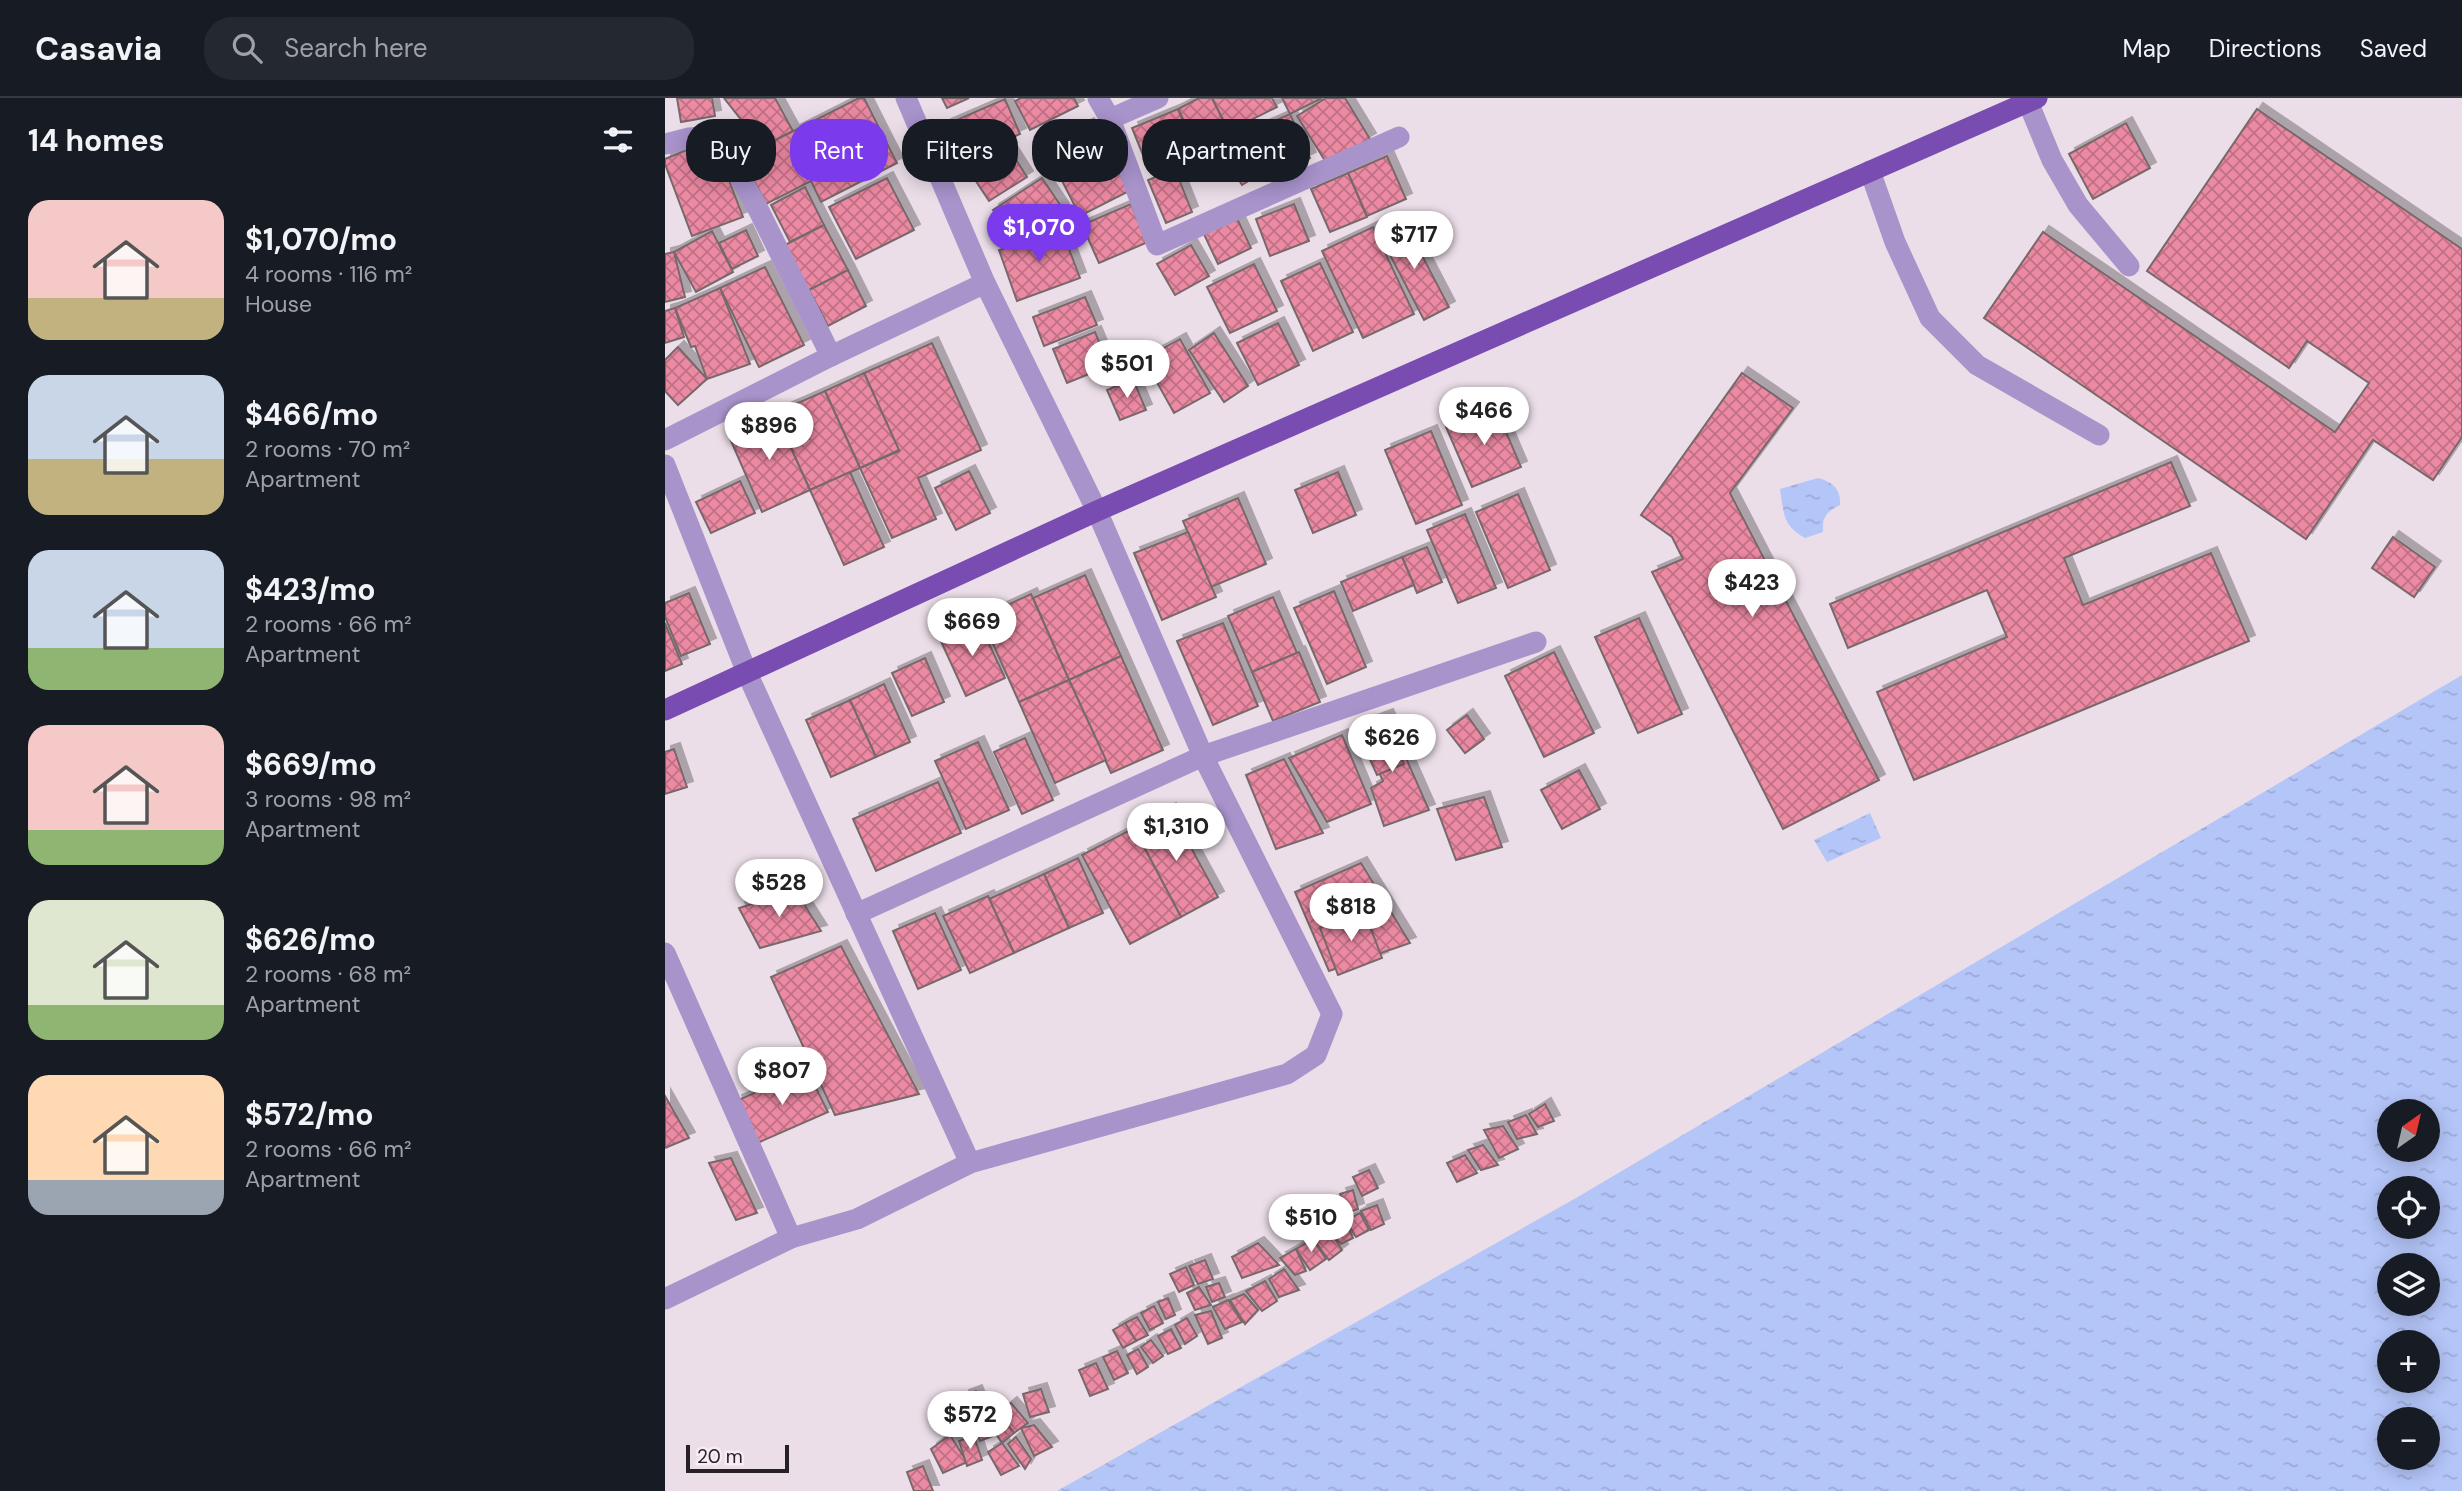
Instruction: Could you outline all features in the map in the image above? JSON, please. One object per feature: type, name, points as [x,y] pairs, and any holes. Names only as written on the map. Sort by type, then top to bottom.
[{"type":"main road","points":[[665,710],[1097,511],[2032,100]]},
{"type":"street","points":[[665,1299],[791,1238],[857,1219],[969,1163],[1287,1074],[1315,1055],[1332,1014],[1203,756],[1097,511],[985,283],[906,98]]},
{"type":"street","points":[[1098,98],[1109,119],[1158,98]]},
{"type":"street","points":[[2032,100],[2052,160],[2078,205],[2129,266]]},
{"type":"street","points":[[665,144],[689,138],[716,136],[756,205],[831,356]]},
{"type":"street","points":[[1128,169],[1157,245],[1399,137]]},
{"type":"street","points":[[1870,171],[1895,243],[1930,318],[1977,365],[2099,435]]},
{"type":"street","points":[[665,440],[831,356],[985,283]]},
{"type":"street","points":[[665,465],[747,673],[969,1163]]},
{"type":"street","points":[[856,914],[1203,756],[1536,642]]},
{"type":"street","points":[[665,953],[791,1238]]},
{"type":"water","points":[[1818,478],[1835,487],[1840,505],[1826,516],[1823,532],[1805,538],[1788,523],[1780,489]]},
{"type":"water","points":[[2462,675],[2462,1491],[1057,1491],[1576,1198]]},
{"type":"water","points":[[1870,813],[1881,838],[1827,862],[1814,840]]},
{"type":"building","points":[[677,98],[712,98],[715,116],[681,122]]},
{"type":"building","points":[[724,98],[775,98],[790,126],[790,133],[776,140],[776,119],[740,119]]},
{"type":"building","points":[[864,98],[875,119],[817,119]]},
{"type":"building","points":[[942,98],[969,98],[947,108]]},
{"type":"building","points":[[1021,98],[1074,98],[1078,106],[1052,119],[1032,119],[1030,130],[1015,101]]},
{"type":"building","points":[[1199,98],[1212,98],[1222,119],[1183,119],[1178,109]]},
{"type":"building","points":[[1212,98],[1272,98],[1277,107],[1253,119],[1223,119]]},
{"type":"building","points":[[1282,98],[1322,98],[1290,114]]},
{"type":"building","points":[[1326,98],[1345,98],[1370,139],[1327,164],[1310,137],[1310,119],[1299,119],[1297,116]]},
{"type":"building","points":[[1005,99],[1014,119],[959,119]]},
{"type":"building","points":[[1178,109],[1182,119],[1154,119]]},
{"type":"building","points":[[2257,109],[2462,249],[2462,437],[2433,480],[2373,440],[2306,539],[1984,318],[2043,232],[2335,432],[2369,383],[2307,341],[2289,368],[2147,271]]},
{"type":"building","points":[[1290,114],[1292,119],[1279,119]]},
{"type":"building","points":[[2126,123],[2150,168],[2093,199],[2069,154]]},
{"type":"building","points":[[1142,124],[1142,153],[1132,128]]},
{"type":"building","points":[[790,133],[790,182],[809,182],[766,204],[755,182],[776,182],[776,140]]},
{"type":"building","points":[[888,145],[897,163],[888,168]]},
{"type":"building","points":[[686,150],[686,182],[730,182],[743,217],[692,236],[665,159]]},
{"type":"building","points":[[1387,156],[1406,199],[1367,216],[1348,173]]},
{"type":"building","points":[[1018,163],[1027,177],[989,201],[977,182],[1018,182]]},
{"type":"building","points":[[1348,173],[1367,217],[1330,232],[1311,189]]},
{"type":"building","points":[[888,180],[914,230],[856,259],[829,207]]},
{"type":"building","points":[[811,182],[860,182],[821,202]]},
{"type":"building","points":[[1036,182],[1045,182],[1063,209],[1015,241],[993,210]]},
{"type":"building","points":[[1063,182],[1124,182],[1129,191],[1080,216]]},
{"type":"building","points":[[1149,182],[1180,182],[1192,212],[1166,223]]},
{"type":"building","points":[[805,187],[824,225],[790,242],[771,205]]},
{"type":"building","points":[[1131,204],[1148,242],[1099,263],[1082,225]]},
{"type":"building","points":[[1294,204],[1309,241],[1270,256],[1256,219]]},
{"type":"building","points":[[1236,216],[1251,248],[1218,264],[1203,232]]},
{"type":"building","points":[[1404,221],[1449,307],[1424,320],[1379,234]]},
{"type":"building","points":[[824,225],[848,270],[808,291],[785,245]]},
{"type":"building","points":[[1373,227],[1414,314],[1363,338],[1322,251]]},
{"type":"building","points":[[1061,228],[1080,278],[1017,301],[999,250]]},
{"type":"building","points":[[746,230],[758,256],[732,269],[719,243]]},
{"type":"building","points":[[712,231],[733,272],[696,292],[674,252]]},
{"type":"building","points":[[1191,245],[1209,276],[1175,295],[1157,264]]},
{"type":"building","points":[[674,252],[685,297],[665,302],[665,254]]},
{"type":"building","points":[[1320,263],[1353,332],[1313,351],[1281,281]]},
{"type":"building","points":[[1254,264],[1277,311],[1230,333],[1207,287]]},
{"type":"building","points":[[765,267],[804,345],[759,367],[720,288]]},
{"type":"building","points":[[848,270],[866,306],[828,326],[809,290]]},
{"type":"building","points":[[720,288],[750,364],[707,379],[695,346],[691,347],[675,308]]},
{"type":"building","points":[[1085,297],[1097,325],[1044,346],[1033,317]]},
{"type":"building","points":[[675,308],[684,337],[665,343],[665,311]]},
{"type":"building","points":[[1278,323],[1299,365],[1258,385],[1237,343]]},
{"type":"building","points":[[1095,332],[1109,366],[1067,383],[1053,349]]},
{"type":"building","points":[[1214,333],[1248,386],[1224,402],[1189,350]]},
{"type":"building","points":[[1180,339],[1210,393],[1174,413],[1144,359]]},
{"type":"building","points":[[932,343],[981,450],[918,478],[936,519],[892,538],[860,468],[899,451],[864,373]]},
{"type":"building","points":[[678,347],[707,379],[678,405],[665,391],[665,360]]},
{"type":"building","points":[[864,373],[899,450],[860,468],[825,391]]},
{"type":"building","points":[[1742,373],[1793,408],[1730,493],[1879,780],[1783,829],[1652,572],[1683,559],[1672,537],[1641,515]]},
{"type":"building","points":[[1133,379],[1146,410],[1120,420],[1107,390]]},
{"type":"building","points":[[825,391],[860,468],[810,490],[775,413]]},
{"type":"building","points":[[1495,406],[1521,467],[1472,487],[1446,427]]},
{"type":"building","points":[[775,413],[810,490],[762,512],[728,434]]},
{"type":"building","points":[[1431,431],[1462,505],[1416,524],[1385,450]]},
{"type":"building","points":[[2171,462],[2190,506],[2064,558],[2083,605],[2211,553],[2249,641],[1914,780],[1877,692],[2007,637],[1987,590],[1848,648],[1830,604]]},
{"type":"building","points":[[969,471],[990,513],[956,530],[935,488]]},
{"type":"building","points":[[850,472],[884,547],[844,565],[810,490]]},
{"type":"building","points":[[1338,472],[1356,515],[1313,533],[1295,490]]},
{"type":"building","points":[[740,481],[755,513],[711,533],[696,502]]},
{"type":"building","points":[[1518,494],[1550,570],[1508,588],[1476,512]]},
{"type":"building","points":[[1238,498],[1266,564],[1211,587],[1183,521]]},
{"type":"building","points":[[1465,514],[1496,588],[1458,603],[1427,530]]},
{"type":"building","points":[[1188,532],[1216,597],[1162,620],[1134,553]]},
{"type":"building","points":[[2393,537],[2435,567],[2414,597],[2372,568]]},
{"type":"building","points":[[1427,547],[1442,582],[1417,593],[1402,557]]},
{"type":"building","points":[[1402,557],[1414,585],[1353,611],[1341,582]]},
{"type":"building","points":[[1085,575],[1121,656],[1069,680],[1033,598]]},
{"type":"building","points":[[1334,591],[1366,667],[1327,684],[1294,608]]},
{"type":"building","points":[[689,593],[710,644],[681,656],[665,617],[665,603]]},
{"type":"building","points":[[1031,594],[1069,680],[1019,702],[981,617]]},
{"type":"building","points":[[1273,597],[1297,653],[1252,672],[1228,616]]},
{"type":"building","points":[[1639,618],[1682,714],[1638,733],[1595,637]]},
{"type":"building","points":[[978,620],[1005,678],[966,696],[939,637]]},
{"type":"building","points":[[665,623],[682,664],[665,671]]},
{"type":"building","points":[[1223,623],[1258,706],[1213,725],[1177,641]]},
{"type":"building","points":[[1299,652],[1320,702],[1273,721],[1252,672]]},
{"type":"building","points":[[1554,652],[1594,733],[1544,757],[1505,676]]},
{"type":"building","points":[[1121,656],[1163,750],[1111,773],[1069,680]]},
{"type":"building","points":[[925,658],[944,702],[912,716],[892,673]]},
{"type":"building","points":[[1069,680],[1106,760],[1055,783],[1019,702]]},
{"type":"building","points":[[884,684],[910,742],[876,757],[850,700]]},
{"type":"building","points":[[850,700],[876,757],[831,777],[806,720]]},
{"type":"building","points":[[1387,715],[1429,810],[1384,826],[1371,788],[1383,781],[1359,730],[1369,722]]},
{"type":"building","points":[[1467,715],[1484,739],[1465,753],[1447,730]]},
{"type":"building","points":[[1391,732],[1404,764],[1377,775],[1363,744]]},
{"type":"building","points":[[1342,735],[1371,804],[1327,822],[1289,758]]},
{"type":"building","points":[[1025,738],[1053,800],[1022,814],[994,752]]},
{"type":"building","points":[[978,742],[1009,810],[966,829],[935,761]]},
{"type":"building","points":[[674,749],[687,787],[665,794],[665,752]]},
{"type":"building","points":[[1284,759],[1323,833],[1276,849],[1246,775]]},
{"type":"building","points":[[1579,770],[1600,809],[1562,829],[1541,790]]},
{"type":"building","points":[[938,782],[961,833],[876,871],[853,819]]},
{"type":"building","points":[[1484,797],[1502,847],[1456,860],[1437,809]]},
{"type":"building","points":[[1170,809],[1218,897],[1181,917],[1134,828]]},
{"type":"building","points":[[1134,828],[1181,917],[1130,944],[1082,855]]},
{"type":"building","points":[[1078,858],[1103,913],[1069,928],[1044,874]]},
{"type":"building","points":[[1361,863],[1410,943],[1329,971],[1295,892]]},
{"type":"building","points":[[1044,874],[1069,928],[1014,953],[989,899]]},
{"type":"building","points":[[795,890],[821,931],[760,948],[739,908]]},
{"type":"building","points":[[988,896],[1014,953],[970,973],[943,916]]},
{"type":"building","points":[[1364,911],[1382,958],[1338,975],[1320,928]]},
{"type":"building","points":[[935,913],[961,970],[918,989],[893,931]]},
{"type":"building","points":[[841,946],[919,1094],[835,1115],[771,977]]},
{"type":"building","points":[[807,1070],[828,1112],[755,1144],[736,1101]]},
{"type":"building","points":[[665,1096],[689,1138],[665,1148]]},
{"type":"building","points":[[1545,1104],[1554,1121],[1538,1127],[1529,1114]]},
{"type":"building","points":[[1526,1115],[1537,1134],[1517,1139],[1508,1122]]},
{"type":"building","points":[[1503,1126],[1518,1149],[1499,1158],[1484,1130]]},
{"type":"building","points":[[1483,1145],[1498,1165],[1481,1170],[1468,1150]]},
{"type":"building","points":[[1465,1155],[1477,1173],[1457,1182],[1447,1163]]},
{"type":"building","points":[[731,1158],[757,1213],[736,1220],[709,1163]]},
{"type":"building","points":[[1369,1170],[1378,1188],[1362,1196],[1353,1177]]},
{"type":"building","points":[[1353,1190],[1358,1209],[1347,1213],[1340,1194]]},
{"type":"building","points":[[1377,1205],[1384,1224],[1371,1230],[1361,1211]]},
{"type":"building","points":[[1360,1213],[1369,1230],[1356,1237],[1346,1221]]},
{"type":"building","points":[[1345,1220],[1353,1238],[1341,1244],[1329,1229]]},
{"type":"building","points":[[1329,1229],[1342,1250],[1329,1260],[1313,1239]]},
{"type":"building","points":[[1313,1239],[1326,1259],[1310,1270],[1296,1249]]},
{"type":"building","points":[[1258,1243],[1279,1265],[1242,1278],[1232,1257]]},
{"type":"building","points":[[1296,1249],[1306,1271],[1295,1275],[1280,1258]]},
{"type":"building","points":[[1205,1260],[1213,1279],[1198,1284],[1189,1266]]},
{"type":"building","points":[[1186,1267],[1194,1285],[1179,1292],[1170,1274]]},
{"type":"building","points":[[1284,1269],[1299,1290],[1279,1297],[1269,1279]]},
{"type":"building","points":[[1265,1281],[1277,1301],[1262,1311],[1246,1291]]},
{"type":"building","points":[[1219,1283],[1225,1297],[1212,1302],[1206,1287]]},
{"type":"building","points":[[1199,1287],[1211,1305],[1195,1310],[1187,1293]]},
{"type":"building","points":[[1244,1294],[1258,1310],[1245,1324],[1230,1300]]},
{"type":"building","points":[[1168,1298],[1175,1315],[1166,1319],[1158,1302]]},
{"type":"building","points":[[1228,1300],[1242,1322],[1225,1329],[1213,1307]]},
{"type":"building","points":[[1154,1306],[1163,1323],[1150,1330],[1141,1313]]},
{"type":"building","points":[[1211,1311],[1222,1338],[1208,1344],[1195,1315]]},
{"type":"building","points":[[1137,1317],[1148,1335],[1136,1341],[1125,1323]]},
{"type":"building","points":[[1187,1318],[1197,1336],[1185,1344],[1175,1325]]},
{"type":"building","points":[[1125,1323],[1136,1341],[1123,1348],[1113,1330]]},
{"type":"building","points":[[1171,1329],[1181,1348],[1168,1354],[1158,1336]]},
{"type":"building","points":[[1151,1340],[1163,1356],[1153,1363],[1141,1347]]},
{"type":"building","points":[[1138,1349],[1148,1367],[1137,1374],[1127,1355]]},
{"type":"building","points":[[1117,1351],[1128,1373],[1114,1380],[1103,1357]]},
{"type":"building","points":[[1096,1363],[1108,1389],[1090,1396],[1079,1370]]},
{"type":"building","points":[[1041,1389],[1049,1412],[1030,1417],[1023,1394]]},
{"type":"building","points":[[976,1391],[984,1412],[970,1416],[963,1396]]},
{"type":"building","points":[[1011,1403],[1028,1423],[1014,1433],[998,1414]]},
{"type":"building","points":[[998,1414],[1014,1433],[1002,1443],[987,1420]]},
{"type":"building","points":[[985,1415],[993,1436],[980,1441],[972,1419]]},
{"type":"building","points":[[1034,1425],[1052,1447],[1034,1456],[1021,1428]]},
{"type":"building","points":[[950,1435],[967,1462],[943,1473],[931,1449]]},
{"type":"building","points":[[974,1436],[982,1460],[967,1466],[959,1441]]},
{"type":"building","points":[[1016,1437],[1031,1459],[1025,1469],[1008,1444]]},
{"type":"building","points":[[1002,1443],[1019,1466],[1001,1475],[988,1452]]},
{"type":"building","points":[[923,1466],[933,1491],[914,1491],[907,1472]]}]
